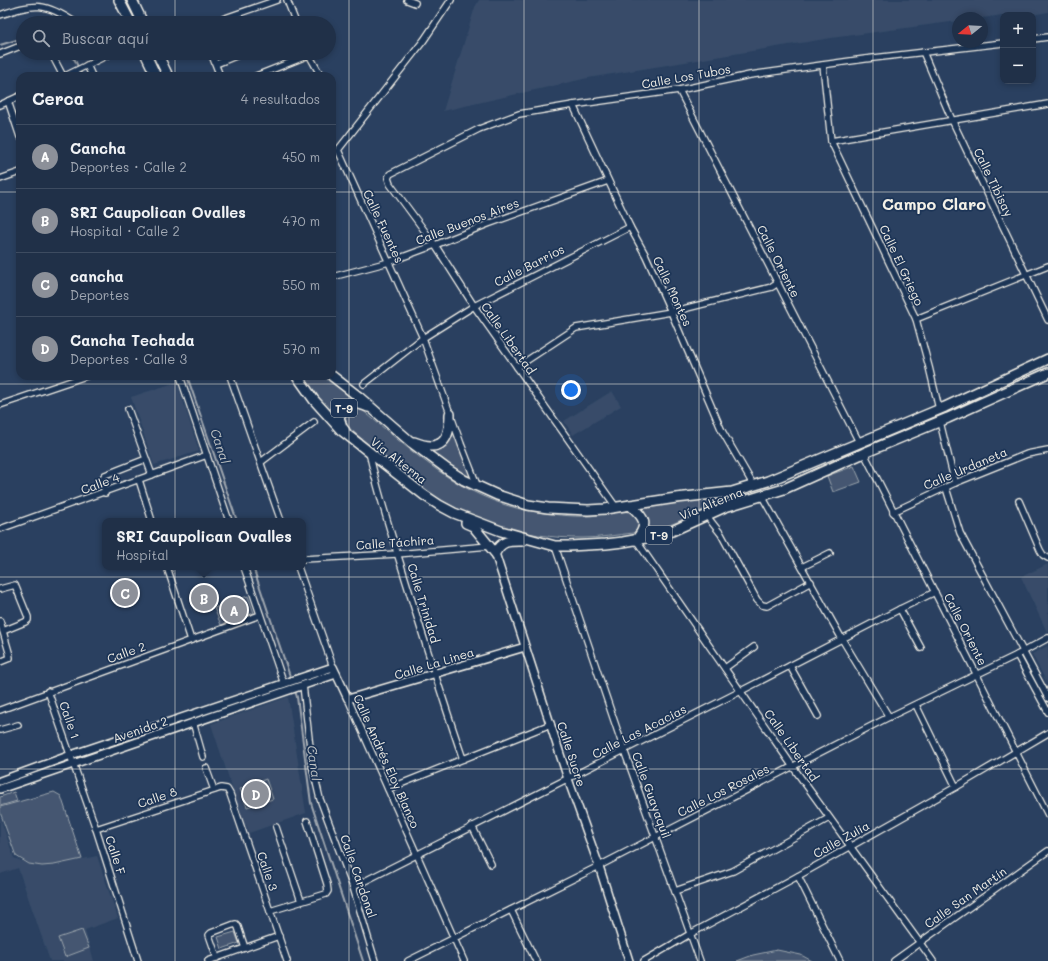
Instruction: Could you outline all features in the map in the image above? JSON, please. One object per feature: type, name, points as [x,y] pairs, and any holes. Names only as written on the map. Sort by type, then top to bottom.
[{"type":"highway","points":[[119,0],[127,16]]},
{"type":"highway","points":[[132,0],[140,16]]},
{"type":"highway","points":[[148,60],[154,72]]},
{"type":"highway","points":[[160,60],[166,72]]},
{"type":"highway","name":"Vía Alterna","points":[[336,379],[407,439],[447,470],[478,487],[497,496],[548,508],[588,510],[732,492],[754,486],[781,477],[938,409],[1048,359]]},
{"type":"highway","name":"Vía Alterna","points":[[300,380],[329,418],[349,436],[424,495],[454,513],[501,532],[537,540],[555,546],[606,544],[636,540],[672,531],[706,515],[784,489],[940,422],[1048,372]]},
{"type":"highway","name":"T-9","points":[[349,436],[342,427],[339,417],[344,408],[350,404],[359,404],[373,409]]},
{"type":"highway","points":[[407,439],[423,445],[442,443],[448,436],[450,428],[450,414]]},
{"type":"highway","name":"T-9","points":[[630,505],[644,520],[643,530],[636,540]]},
{"type":"highway","points":[[454,513],[461,520],[473,526],[492,549],[508,541],[537,540]]},
{"type":"street","points":[[231,16],[277,0]]},
{"type":"street","points":[[288,0],[294,16]]},
{"type":"street","points":[[407,0],[415,3]]},
{"type":"street","name":"Calle Fuentes","points":[[336,150],[424,40],[451,0]]},
{"type":"street","points":[[0,15],[35,5],[47,7],[66,16]]},
{"type":"street","points":[[1036,39],[1047,39]]},
{"type":"street","name":"Calle Los Tubos","points":[[388,178],[390,174],[479,129],[519,114],[679,90],[750,75],[864,58],[1000,43]]},
{"type":"street","points":[[0,54],[16,48]]},
{"type":"street","name":"Calle Tibisay","points":[[923,52],[952,120],[1048,320]]},
{"type":"street","points":[[55,60],[62,72]]},
{"type":"street","points":[[73,72],[93,60]]},
{"type":"street","points":[[214,60],[219,72]]},
{"type":"street","points":[[216,64],[226,60]]},
{"type":"street","points":[[266,72],[295,60]]},
{"type":"street","points":[[312,60],[319,72]]},
{"type":"street","points":[[86,65],[90,72]]},
{"type":"street","name":"Calle El Griego","points":[[823,65],[830,141],[916,319],[929,367],[938,409]]},
{"type":"street","name":"Calle Oriente","points":[[679,90],[860,442]]},
{"type":"street","points":[[0,105],[16,98]]},
{"type":"street","points":[[8,101],[16,124]]},
{"type":"street","points":[[830,141],[1048,104]]},
{"type":"street","name":"Calle Montes","points":[[573,105],[630,227],[646,256],[722,431],[754,486]]},
{"type":"street","name":"Calle Fuentes","points":[[336,153],[389,262],[423,338],[478,487]]},
{"type":"street","points":[[0,179],[16,173]]},
{"type":"street","name":"Calle Libertad","points":[[388,178],[390,184],[435,245],[474,306],[616,507]]},
{"type":"street","name":"Calle Buenos Aires","points":[[336,276],[389,262],[488,224],[608,181]]},
{"type":"street","name":"Calle Barrios","points":[[364,384],[423,338],[474,306],[630,227]]},
{"type":"street","points":[[916,319],[1048,266]]},
{"type":"street","points":[[517,367],[576,328],[671,312],[772,287],[778,283]]},
{"type":"street","points":[[0,405],[74,380]]},
{"type":"street","points":[[181,380],[228,518]]},
{"type":"street","points":[[231,380],[280,518]]},
{"type":"street","points":[[128,409],[152,475]]},
{"type":"street","points":[[260,462],[314,422]]},
{"type":"street","points":[[940,422],[955,483]]},
{"type":"street","name":"Calle Urdaneta","points":[[893,512],[955,483],[1027,454],[1048,450]]},
{"type":"street","name":"Calle Trinidad","points":[[368,451],[397,554],[434,674],[463,759]]},
{"type":"street","name":"Calle Oriente","points":[[864,454],[1048,815]]},
{"type":"street","name":"Calle 4","points":[[0,530],[207,456]]},
{"type":"street","points":[[105,493],[102,479],[104,475],[146,459]]},
{"type":"street","points":[[139,480],[151,518]]},
{"type":"street","points":[[946,488],[960,533],[1048,698]]},
{"type":"street","points":[[762,496],[842,639],[889,717]]},
{"type":"street","points":[[1019,501],[1043,556],[1048,558]]},
{"type":"street","points":[[706,515],[721,534],[757,600],[762,605],[767,606],[811,582]]},
{"type":"street","name":"Calle Libertad","points":[[636,540],[793,767],[933,961]]},
{"type":"street","name":"Calle Guayaquil","points":[[555,546],[624,750],[700,961]]},
{"type":"street","name":"Calle Táchira","points":[[306,559],[492,549]]},
{"type":"street","name":"Calle Sucre","points":[[492,549],[568,779],[599,866],[629,961]]},
{"type":"street","points":[[802,567],[830,553]]},
{"type":"street","points":[[168,570],[191,640]]},
{"type":"street","points":[[245,570],[284,683]]},
{"type":"street","name":"Calle Andrés Eloy Blanco","points":[[299,570],[334,671],[348,699],[464,961]]},
{"type":"street","points":[[0,589],[15,585],[28,617],[28,620],[25,622],[3,631]]},
{"type":"street","name":"Calle Las Acacias","points":[[353,887],[741,692],[935,592]]},
{"type":"street","points":[[900,609],[921,648]]},
{"type":"street","name":"Calle 2","points":[[0,710],[48,691],[260,615]]},
{"type":"street","points":[[0,621],[10,658],[0,662]]},
{"type":"street","name":"Calle Los Rosales","points":[[408,961],[599,866],[889,717],[1017,655],[1048,638]]},
{"type":"street","name":"Calle La Linea","points":[[348,699],[525,647]]},
{"type":"street","points":[[725,668],[754,647]]},
{"type":"street","points":[[1017,655],[1048,712]]},
{"type":"street","points":[[790,666],[818,716]]},
{"type":"street","points":[[299,684],[334,671]]},
{"type":"street","name":"Avenida 2","points":[[0,781],[284,683],[299,684]]},
{"type":"street","name":"Avenida 2","points":[[0,789],[287,690],[299,684]]},
{"type":"street","name":"Calle Cardonal","points":[[299,684],[312,765],[320,799],[353,887],[375,961]]},
{"type":"street","name":"Calle 1","points":[[48,691],[71,756]]},
{"type":"street","points":[[916,705],[956,787]]},
{"type":"street","points":[[193,722],[203,757]]},
{"type":"street","points":[[388,789],[551,724]]},
{"type":"street","points":[[0,730],[18,725]]},
{"type":"street","name":"Calle Zulia","points":[[644,961],[956,787],[1048,733]]},
{"type":"street","name":"Calle F","points":[[71,756],[138,961]]},
{"type":"street","points":[[206,768],[214,790]]},
{"type":"street","name":"Calle 8","points":[[96,829],[214,790],[221,788],[226,789]]},
{"type":"street","name":"Calle 3","points":[[226,789],[230,794],[287,961]]},
{"type":"street","points":[[675,891],[740,868],[829,818]]},
{"type":"street","points":[[270,911],[326,894],[328,891],[307,821]]},
{"type":"street","points":[[472,826],[491,864]]},
{"type":"street","points":[[276,827],[301,902]]},
{"type":"street","name":"Calle San Martín","points":[[894,961],[1048,851]]},
{"type":"street","points":[[798,876],[840,961]]},
{"type":"street","points":[[511,910],[536,961]]},
{"type":"street","points":[[217,958],[209,935],[232,925],[236,924],[238,926],[245,948]]},
{"type":"street","points":[[208,961],[279,936]]},
{"type":"shaded area","points":[[479,0],[1048,0],[1048,12],[1036,14],[1036,12],[1000,12],[1000,15],[988,17],[988,12],[952,12],[952,22],[831,38],[588,78],[443,111],[475,7]]},
{"type":"shaded area","points":[[304,380],[330,380],[353,399],[345,400],[336,407],[334,418]]},
{"type":"shaded area","points":[[177,382],[199,451],[154,465],[131,397]]},
{"type":"shaded area","points":[[612,391],[621,406],[573,435],[564,421]]},
{"type":"shaded area","points":[[356,407],[361,409],[419,457],[460,485],[482,496],[505,505],[530,511],[560,515],[590,516],[616,512],[629,512],[634,515],[639,522],[638,528],[633,533],[608,536],[588,538],[560,537],[517,531],[476,517],[437,498],[419,486],[344,424],[343,415],[346,410]]},
{"type":"shaded area","points":[[452,429],[473,481],[451,469],[428,450]]},
{"type":"shaded area","points":[[854,466],[861,482],[833,492],[827,476]]},
{"type":"shaded area","points":[[723,495],[725,500],[677,522],[647,533],[647,519],[645,513],[640,507]]},
{"type":"shaded area","points":[[1048,564],[1048,631],[1047,632],[1021,577]]},
{"type":"shaded area","points":[[136,582],[140,594],[115,603],[111,592]]},
{"type":"shaded area","points":[[248,596],[254,613],[221,625],[214,608]]},
{"type":"shaded area","points":[[1048,646],[1048,685],[1032,654]]},
{"type":"shaded area","points":[[288,697],[306,813],[249,833],[246,825],[244,824],[211,724]]},
{"type":"shaded area","points":[[266,779],[273,799],[247,807],[240,789]]},
{"type":"shaded area","points":[[14,792],[17,801],[0,806],[0,797]]},
{"type":"shaded area","points":[[54,792],[61,796],[82,859],[54,865],[42,866],[29,864],[16,856],[0,812],[0,807]]},
{"type":"shaded area","points":[[0,817],[14,858],[29,864],[54,865],[97,856],[118,918],[85,930],[94,961],[50,961],[18,868],[0,874]]},
{"type":"shaded area","points":[[82,930],[89,948],[65,957],[58,938]]},
{"type":"shaded area","points":[[235,932],[239,943],[222,949],[218,937]]},
{"type":"shaded area","points":[[777,950],[801,955],[812,961],[737,961],[753,955]]},
{"type":"waterway","points":[[0,45],[16,40]]},
{"type":"waterway","name":"Canal","points":[[75,60],[80,72]]},
{"type":"waterway","name":"Canal","points":[[188,380],[236,518]]},
{"type":"waterway","name":"Canal","points":[[254,570],[297,697],[311,803],[363,961]]},
{"type":"place","name":"cancha","points":[[125,593]]},
{"type":"place","name":"SRI Caupolican Ovalles","points":[[204,598]]},
{"type":"place","name":"Cancha","points":[[234,610]]},
{"type":"place","name":"Cancha Techada","points":[[256,794]]},
{"type":"district","name":"Campo Claro","points":[[934,203]]}]
